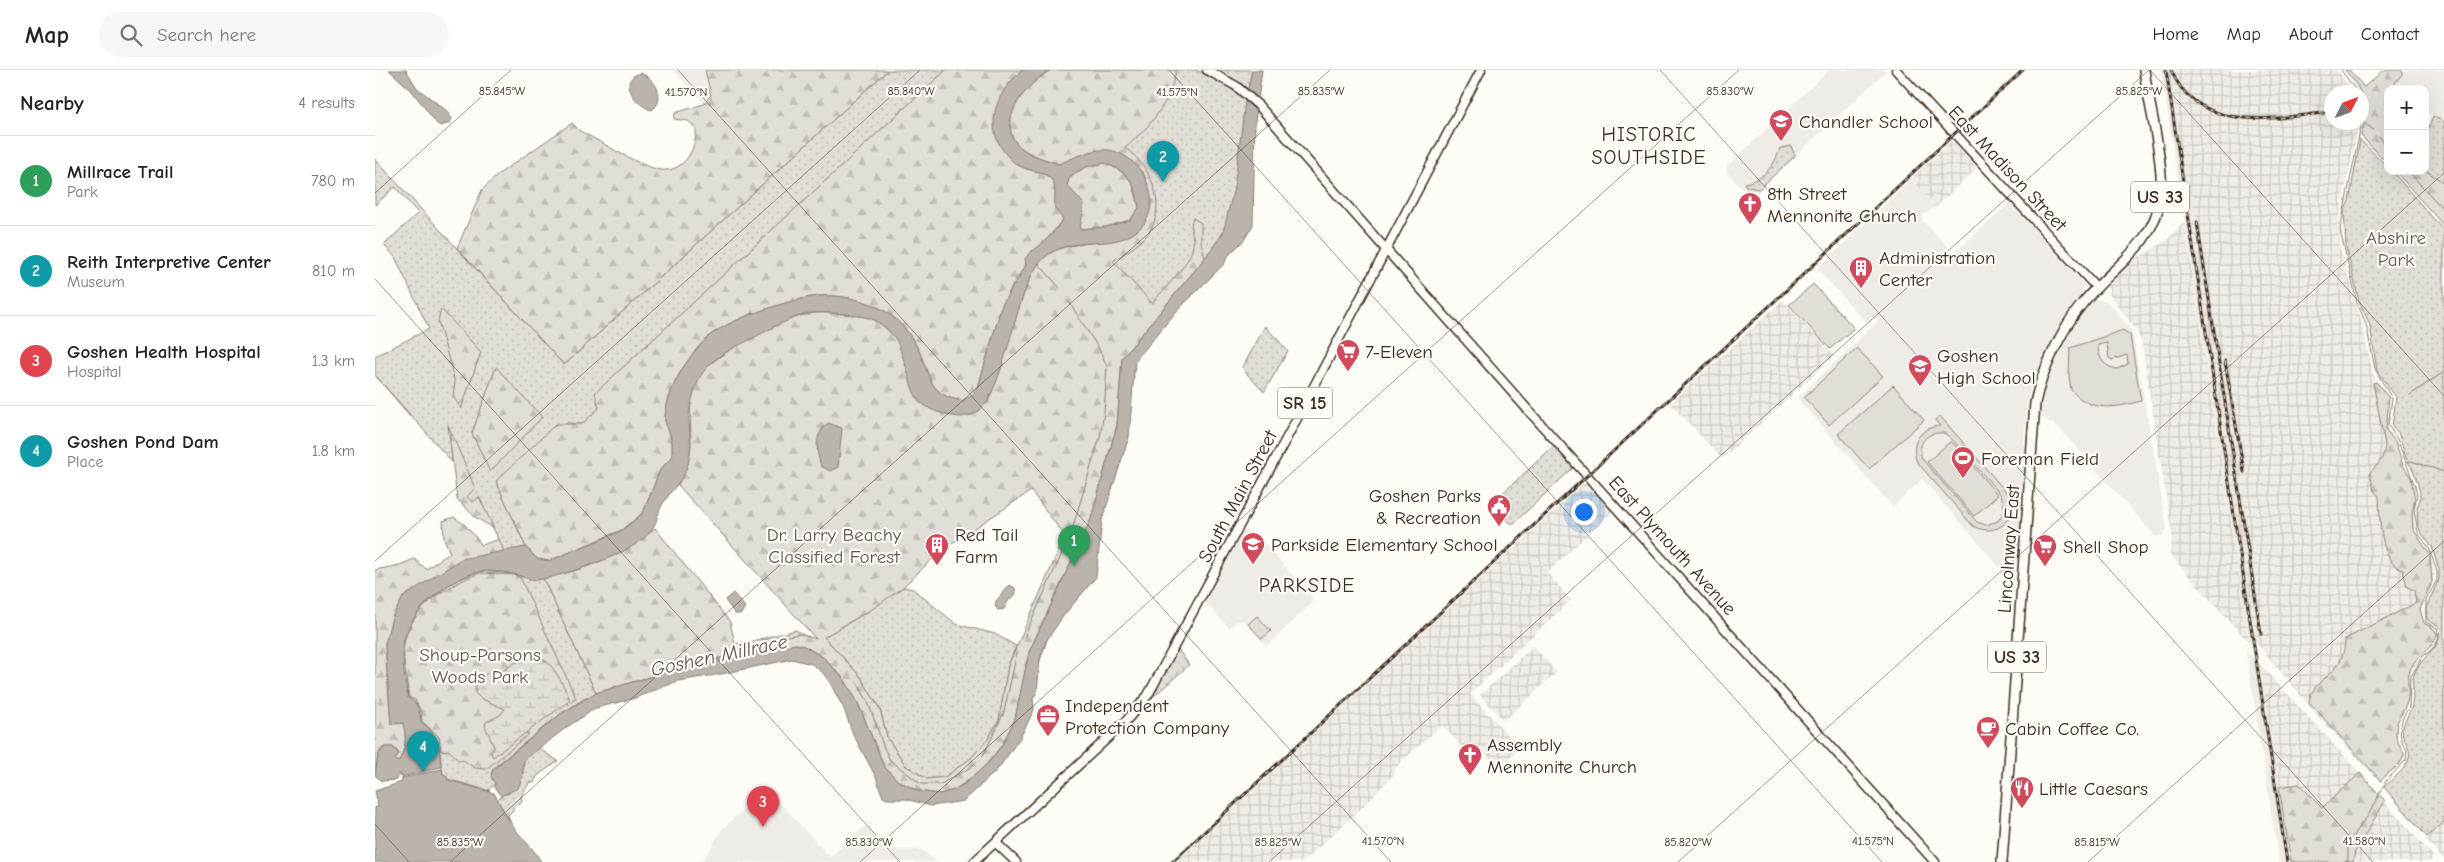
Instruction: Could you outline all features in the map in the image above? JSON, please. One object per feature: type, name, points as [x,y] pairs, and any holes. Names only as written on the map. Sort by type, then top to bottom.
[{"type":"highway","name":"Lincolnway East","points":[[2002,862],[2035,403],[2045,374],[2070,322],[2082,304],[2132,255],[2144,240],[2152,225],[2159,203],[2160,169],[2143,70]]},
{"type":"main road","name":"East Plymouth Avenue","points":[[1207,70],[1242,90],[1259,106],[1935,862]]},
{"type":"main road","name":"South Main Street","points":[[996,843],[1126,721],[1148,695],[1481,70]]},
{"type":"main road","name":"East Madison Street","points":[[1896,70],[2097,288]]},
{"type":"main road","name":"SR 15","points":[[975,862],[996,843]]},
{"type":"main road","points":[[996,843],[1010,862]]},
{"type":"main road","points":[[996,843],[1017,862]]},
{"type":"shaded area","points":[[389,70],[406,70],[417,88],[447,111],[452,119],[450,123],[441,126],[437,124],[412,91]]},
{"type":"shaded area","points":[[673,70],[705,70],[711,95],[705,104]]},
{"type":"shaded area","points":[[1023,70],[1051,70],[1033,83],[1024,93],[1012,114],[1010,125],[1012,136],[1019,146],[1032,155],[1059,164],[1096,150],[1108,150],[1120,154],[1140,170],[1147,182],[1151,207],[1147,219],[1139,229],[1128,237],[1115,241],[1061,248],[1049,254],[1038,265],[1029,280],[1022,299],[1002,368],[994,388],[985,403],[975,413],[960,417],[932,410],[924,405],[914,392],[895,338],[877,321],[870,318],[843,314],[810,313],[795,317],[731,349],[714,360],[701,375],[693,396],[689,415],[690,450],[687,467],[662,505],[651,530],[639,542],[604,560],[573,571],[535,580],[503,572],[478,572],[454,582],[430,599],[420,610],[406,634],[403,646],[405,679],[408,698],[416,705],[421,722],[435,736],[440,753],[441,767],[401,777],[400,773],[397,780],[381,781],[375,775],[378,756],[384,747],[393,747],[399,754],[395,759],[398,762],[403,753],[405,743],[403,723],[391,724],[385,644],[392,618],[403,597],[461,559],[526,547],[537,559],[549,561],[621,531],[643,513],[660,470],[672,457],[672,440],[665,417],[674,384],[692,355],[716,331],[757,312],[801,299],[826,296],[855,299],[876,306],[892,316],[905,329],[915,343],[933,384],[943,395],[963,401],[977,391],[1002,305],[1026,265],[1025,259],[1030,252],[1054,232],[1063,219],[1055,209],[1055,190],[1051,179],[1044,174],[1016,164],[1005,153],[998,141],[994,129],[994,116],[997,103],[1003,91]],"holes":[[[1105,163],[1114,167],[1130,180],[1139,208],[1130,220],[1106,227],[1080,229],[1084,204],[1067,185],[1070,176],[1086,167]]]},
{"type":"shaded area","points":[[1252,70],[1262,70],[1255,122],[1253,225],[1244,240],[1228,256],[1224,264],[1175,313],[1135,361],[1129,437],[1102,520],[1096,577],[1064,615],[1046,641],[1040,659],[1037,692],[1033,698],[1034,710],[1020,738],[998,769],[964,801],[931,806],[906,799],[887,799],[883,797],[876,777],[853,734],[844,709],[830,683],[823,673],[812,664],[792,659],[678,681],[635,698],[596,708],[567,727],[524,760],[523,776],[518,788],[501,796],[494,787],[495,784],[491,777],[493,769],[562,713],[596,693],[699,662],[796,644],[804,646],[823,657],[844,679],[857,701],[884,766],[898,781],[918,791],[940,794],[954,790],[966,783],[990,761],[1002,745],[1015,719],[1029,652],[1091,519],[1117,425],[1122,358],[1205,258],[1223,233],[1234,188],[1245,102]]},
{"type":"shaded area","name":"Chandler School","points":[[1829,70],[1887,70],[1751,198],[1727,172],[1726,167]]},
{"type":"shaded area","points":[[2161,70],[2168,70],[2255,641],[2250,644]]},
{"type":"shaded area","points":[[2168,70],[2337,70],[2348,85],[2324,85],[2324,130],[2358,130],[2339,218],[2340,248],[2361,319],[2373,374],[2389,398],[2387,429],[2395,440],[2403,465],[2415,489],[2414,529],[2430,555],[2434,574],[2433,582],[2421,610],[2421,617],[2438,633],[2434,645],[2421,656],[2409,676],[2406,707],[2398,719],[2397,735],[2399,743],[2405,752],[2399,767],[2387,772],[2380,782],[2316,714],[2255,641]]},
{"type":"shaded area","points":[[2401,70],[2444,70],[2444,122],[2429,113],[2429,85],[2397,85],[2395,83],[2403,73]]},
{"type":"shaded area","points":[[640,73],[650,79],[659,95],[659,100],[652,110],[646,108],[635,99],[629,87],[633,76]]},
{"type":"shaded area","points":[[1952,140],[1977,168],[1936,207],[1911,179]]},
{"type":"shaded area","name":"Goshen High School","points":[[1911,180],[1936,207],[1923,215],[1922,220],[1949,248],[1944,253],[1949,258],[2010,203],[2084,284],[2083,291],[2064,317],[2031,383],[2025,426],[2018,559],[2004,572],[1922,479],[1893,507],[1797,398],[1878,321],[1875,317],[1867,323],[1817,269]]},
{"type":"shaded area","points":[[2184,222],[2250,644],[2170,555],[2172,534],[2141,340],[2134,327],[2110,296],[2108,287],[2126,265],[2167,240]]},
{"type":"shaded area","points":[[2096,299],[2108,302],[2132,331],[2167,529],[2162,536],[2155,536],[2066,436],[2055,425],[2041,417],[2039,412],[2039,403],[2047,376],[2084,307]]},
{"type":"shaded area","points":[[1783,300],[1834,356],[1722,459],[1670,403]]},
{"type":"shaded area","points":[[828,423],[842,428],[838,467],[830,471],[821,466],[817,449],[820,432]]},
{"type":"shaded area","points":[[1588,479],[1615,509],[1547,573],[1571,600],[1470,694],[1520,748],[1500,768],[1478,745],[1468,754],[1442,725],[1400,763],[1394,774],[1367,803],[1303,862],[1175,862]]},
{"type":"shaded area","name":"Parkside Elementary School","points":[[1244,530],[1256,534],[1313,598],[1312,603],[1267,646],[1243,620],[1236,622],[1229,628],[1203,600],[1239,533]]},
{"type":"shaded area","points":[[1010,585],[1015,588],[1016,594],[1008,601],[1004,609],[998,610],[995,606],[996,601]]},
{"type":"shaded area","points":[[733,593],[745,607],[741,614],[735,614],[725,600]]},
{"type":"shaded area","points":[[1533,646],[1557,672],[1504,721],[1480,695]]},
{"type":"shaded area","points":[[2246,651],[2260,664],[2291,862],[2279,862]]},
{"type":"shaded area","points":[[2260,664],[2360,773],[2322,808],[2300,784],[2279,786]]},
{"type":"shaded area","points":[[442,769],[443,774],[447,776],[448,780],[494,793],[511,824],[541,862],[375,862],[375,808],[378,806],[375,791],[402,782],[402,778]]},
{"type":"shaded area","points":[[766,788],[830,857],[866,825],[889,850],[922,850],[937,862],[699,862],[708,854],[721,830]]},
{"type":"shaded area","points":[[2385,802],[2434,857],[2429,862],[2353,862],[2355,852]]},
{"type":"shaded area","points":[[2444,822],[2444,860],[2425,839]]},
{"type":"green space","points":[[705,70],[888,70],[564,365],[457,248],[482,190],[500,173],[572,123],[580,131],[644,165],[663,170],[679,166],[690,154],[696,137],[696,128],[688,121],[674,119],[675,113],[704,104],[711,95]]},
{"type":"green space","points":[[888,70],[946,70],[596,393],[599,408],[582,424],[568,423],[496,481],[526,547],[504,552],[479,497],[473,503],[466,496],[449,427],[452,462],[375,375],[375,356],[429,329],[395,257],[384,245],[418,213],[395,187],[375,205],[375,159],[564,365]],"holes":[[[496,368],[490,471],[472,433]]]},
{"type":"green space","points":[[946,70],[1023,70],[1012,81],[998,106],[995,119],[996,132],[1001,145],[1009,157],[1022,167],[1045,174],[1051,179],[1055,190],[1055,209],[1063,219],[1016,279],[1002,305],[977,391],[963,401],[943,395],[933,384],[915,343],[905,329],[892,316],[868,303],[855,299],[819,296],[801,299],[757,312],[716,331],[707,338],[679,374],[670,395],[665,417],[672,440],[672,457],[660,470],[643,513],[621,530],[549,561],[537,559],[526,547],[496,481],[556,424],[582,424],[599,408],[595,393]]},
{"type":"green space","points":[[1051,70],[1196,70],[1221,82],[1246,99],[1239,167],[1229,218],[1217,244],[1208,256],[1148,325],[1157,334],[1128,362],[1124,418],[1119,443],[1097,514],[1088,575],[1072,601],[1058,607],[1028,696],[1002,755],[959,795],[923,799],[882,775],[828,672],[807,654],[775,657],[589,700],[587,697],[562,713],[498,764],[491,773],[495,784],[488,790],[490,791],[447,779],[443,774],[436,740],[433,734],[421,723],[418,708],[408,698],[403,643],[419,609],[451,583],[480,571],[515,574],[532,580],[543,578],[591,682],[796,630],[819,647],[852,681],[898,769],[935,784],[956,778],[977,761],[1003,726],[1020,648],[1084,512],[1108,427],[1110,358],[1139,316],[1073,244],[1080,229],[1084,204],[1067,185],[1070,176],[1059,164],[1041,158],[1019,146],[1011,129],[1014,109],[1027,86]]},
{"type":"green space","name":"Dr. Larry Beachy Classified Forest","points":[[1051,70],[1176,70],[1169,93],[1158,114],[1143,132],[1125,148],[1143,165],[1149,176],[1157,200],[1157,212],[1147,235],[1113,261],[1152,303],[1188,259],[1193,241],[1191,225],[1193,218],[1201,223],[1201,242],[1205,258],[1122,358],[1117,425],[1091,519],[1029,652],[1015,719],[1002,745],[980,772],[954,790],[940,794],[918,791],[898,781],[884,766],[857,701],[844,679],[823,657],[804,646],[796,644],[699,662],[596,693],[543,578],[603,561],[643,538],[655,528],[730,622],[735,644],[801,634],[816,639],[678,485],[686,466],[691,445],[690,411],[692,395],[698,378],[705,369],[731,349],[748,339],[797,317],[814,313],[854,315],[876,321],[896,339],[903,353],[919,403],[987,404],[1022,299],[1038,264],[1050,253],[1066,247],[1117,239],[1132,234],[1143,224],[1149,209],[1150,199],[1148,185],[1143,172],[1079,156],[1059,164],[1033,155],[1019,146],[1012,136],[1010,125],[1017,103],[1033,83]],"holes":[[[1031,491],[1065,536],[1008,666],[999,720],[988,739],[971,758],[945,777],[927,779],[906,766],[887,737],[880,709],[860,676],[824,637],[877,606],[903,587],[943,549]]]},
{"type":"green space","points":[[1218,70],[1252,70],[1248,89]]},
{"type":"green space","points":[[2345,70],[2349,70],[2362,85],[2356,85]]},
{"type":"green space","points":[[2384,70],[2401,70],[2403,73],[2395,83],[2397,85],[2384,85],[2384,160],[2361,136],[2362,130],[2369,130],[2369,85],[2366,85]]},
{"type":"green space","points":[[2433,116],[2444,122],[2444,183],[2429,173],[2429,128]]},
{"type":"green space","name":"Abshire Park","points":[[2360,140],[2384,163],[2384,175],[2395,175],[2444,231],[2444,822],[2427,837],[2384,787],[2402,770],[2409,758],[2410,752],[2402,732],[2412,705],[2415,671],[2438,640],[2439,626],[2429,621],[2426,616],[2426,608],[2439,579],[2439,570],[2432,547],[2420,531],[2418,524],[2417,507],[2420,500],[2420,492],[2414,472],[2406,458],[2398,432],[2392,427],[2396,397],[2377,371],[2370,325],[2359,301],[2346,247],[2344,212],[2349,201]]},
{"type":"green space","points":[[1791,146],[1795,156],[1759,189],[1747,187],[1744,183],[1757,179],[1767,171],[1775,161],[1780,148]]},
{"type":"green space","points":[[1105,163],[1121,171],[1130,180],[1139,208],[1130,220],[1106,227],[1080,229],[1067,185],[1070,176],[1086,167]]},
{"type":"green space","points":[[2429,173],[2444,183],[2444,226],[2399,175],[2429,175]]},
{"type":"green space","points":[[1813,284],[1854,328],[1830,349],[1789,305]]},
{"type":"green space","points":[[441,309],[481,352],[461,409],[453,396],[455,382],[438,321]]},
{"type":"green space","points":[[1265,326],[1288,351],[1264,392],[1244,371],[1243,367]]},
{"type":"green space","points":[[2123,330],[2130,335],[2141,401],[2104,407],[2087,402],[2079,397],[2071,390],[2069,377],[2070,348]],"holes":[[[2107,343],[2109,358],[2112,360],[2127,355],[2128,364],[2117,369],[2105,364],[2099,354],[2098,345]]]},
{"type":"green space","points":[[1857,348],[1883,376],[1829,425],[1804,397]]},
{"type":"green space","points":[[496,367],[542,417],[490,472],[472,433]]},
{"type":"green space","points":[[2376,382],[2389,398],[2386,430],[2395,441],[2403,465],[2411,478],[2415,499],[2412,514],[2413,529],[2430,555],[2432,582],[2420,609],[2424,623],[2434,629],[2437,634],[2433,643],[2416,660],[2410,670],[2408,700],[2396,729],[2397,740],[2404,755],[2400,763],[2381,781],[2309,702],[2311,693],[2340,661],[2344,652],[2345,639],[2416,603],[2414,590],[2407,587],[2403,570],[2395,566],[2385,549],[2382,538],[2379,496],[2374,491],[2370,472],[2381,460],[2385,445],[2373,383]]},
{"type":"green space","points":[[1893,385],[1924,420],[1869,469],[1838,434]]},
{"type":"green space","points":[[1940,416],[2015,502],[2011,507],[2006,522],[1998,528],[1983,530],[1973,526],[1917,462],[1915,448],[1918,437],[1927,429],[1940,426],[1935,420]],"holes":[[[1936,433],[1944,433],[1951,438],[2001,495],[2005,510],[1998,521],[1986,525],[1977,522],[1923,460],[1921,447],[1924,440]]]},
{"type":"green space","points":[[448,425],[475,488],[467,497],[473,502],[479,497],[494,528],[476,518],[457,499]]},
{"type":"green space","name":"Foreman Field","points":[[1951,441],[1998,495],[1974,516],[1927,462]]},
{"type":"green space","points":[[1556,444],[1574,464],[1573,468],[1514,523],[1510,523],[1492,503]]},
{"type":"green space","points":[[454,517],[465,525],[482,545],[499,539],[504,552],[487,555],[392,618],[385,644],[391,724],[403,723],[405,743],[403,753],[398,762],[395,759],[399,753],[393,747],[384,747],[378,756],[375,774],[375,570],[400,565],[414,559],[426,569],[450,553],[444,538],[443,521]]},
{"type":"green space","name":"Shoup-Parsons Woods Park","points":[[480,573],[520,577],[576,698],[568,705],[565,698],[506,706],[526,733],[529,734],[486,769],[475,768],[463,760],[458,760],[449,750],[441,751],[439,737],[422,721],[421,711],[415,700],[409,697],[404,655],[404,643],[408,630],[423,608],[455,584]]},
{"type":"green space","points":[[903,587],[913,589],[956,624],[995,634],[1016,646],[1008,666],[999,720],[988,739],[971,758],[945,777],[927,779],[906,766],[887,737],[880,709],[860,676],[824,637],[857,618]]},
{"type":"green space","points":[[1257,616],[1271,631],[1262,639],[1248,624]]},
{"type":"green space","points":[[1177,648],[1189,665],[1154,696],[1153,694]]},
{"type":"green space","points":[[533,655],[540,657],[551,666],[563,685],[569,701],[493,757],[491,753],[494,747],[485,726],[486,722],[500,715],[505,709],[480,698],[475,693],[476,683],[487,673],[501,672],[525,656]]},
{"type":"green space","points":[[538,748],[558,761],[537,776],[534,783],[530,782],[521,796],[522,801],[508,815],[510,821],[497,800],[503,794],[508,794],[523,773],[524,760]]},
{"type":"green space","points":[[2360,773],[2385,801],[2355,852],[2353,862],[2291,862],[2279,787],[2299,784],[2322,808]]},
{"type":"waterway","points":[[2341,70],[2352,85]]},
{"type":"waterway","points":[[2369,127],[2374,130]]},
{"type":"waterway","points":[[2346,862],[2348,859],[2348,846],[2355,832],[2368,816],[2386,781],[2406,760],[2407,750],[2402,740],[2401,723],[2409,708],[2410,678],[2423,656],[2435,647],[2439,639],[2437,628],[2426,622],[2426,600],[2437,580],[2437,572],[2429,548],[2418,533],[2414,509],[2417,495],[2415,486],[2397,439],[2388,425],[2392,399],[2375,369],[2366,324],[2357,302],[2340,230],[2360,130]]},
{"type":"waterway","points":[[2379,136],[2384,142]]},
{"type":"waterway","points":[[2412,175],[2444,210]]},
{"type":"waterway","points":[[1038,263],[1060,288]]},
{"type":"waterway","points":[[1024,637],[1070,536],[1100,437],[1104,412],[1107,366],[1099,349],[1069,302]]},
{"type":"waterway","points":[[2410,395],[2444,372]]},
{"type":"waterway","points":[[375,375],[410,416]]},
{"type":"waterway","points":[[2406,462],[2411,461],[2444,472]]},
{"type":"waterway","points":[[857,682],[868,702],[890,760],[921,784],[941,784],[971,767],[984,754],[1004,712],[1017,652]]},
{"type":"railway","points":[[1172,862],[2023,70]]},
{"type":"railway","points":[[2166,70],[2287,862]]},
{"type":"railway","points":[[2171,70],[2183,91],[2200,105],[2220,113],[2241,118],[2264,118],[2324,113]]},
{"type":"railway","points":[[2197,222],[2261,634]]},
{"type":"railway","points":[[2225,361],[2244,472]]},
{"type":"place","name":"Chandler School","points":[[1781,142]]},
{"type":"place","name":"Reith Interpretive Center","points":[[1163,182]]},
{"type":"place","name":"8th Street Mennonite Church","points":[[1750,225]]},
{"type":"place","name":"Administration Center","points":[[1861,289]]},
{"type":"place","name":"7-Eleven","points":[[1348,372]]},
{"type":"place","name":"Goshen High School","points":[[1920,387]]},
{"type":"place","name":"Foreman Field","points":[[1963,479]]},
{"type":"place","name":"Goshen Parks & Recreation","points":[[1499,527]]},
{"type":"place","name":"Parkside Elementary School","points":[[1253,565]]},
{"type":"place","name":"Red Tail Farm","points":[[937,566]]},
{"type":"place","name":"Millrace Trail","points":[[1074,566]]},
{"type":"place","name":"Shell Shop","points":[[2045,567]]},
{"type":"place","name":"Independent Protection Company","points":[[1048,737]]},
{"type":"place","name":"Cabin Coffee Co.","points":[[1988,749]]},
{"type":"place","name":"Goshen Pond Dam","points":[[423,772]]},
{"type":"place","name":"Assembly Mennonite Church","points":[[1470,776]]},
{"type":"place","name":"Little Caesars","points":[[2022,809]]},
{"type":"place","name":"Goshen Health Hospital","points":[[763,827]]},
{"type":"district","name":"HISTORIC SOUTHSIDE","points":[[1649,146]]},
{"type":"district","name":"PARKSIDE","points":[[1307,585]]},
{"type":"water label","name":"Goshen Millrace","points":[[719,655]]}]
